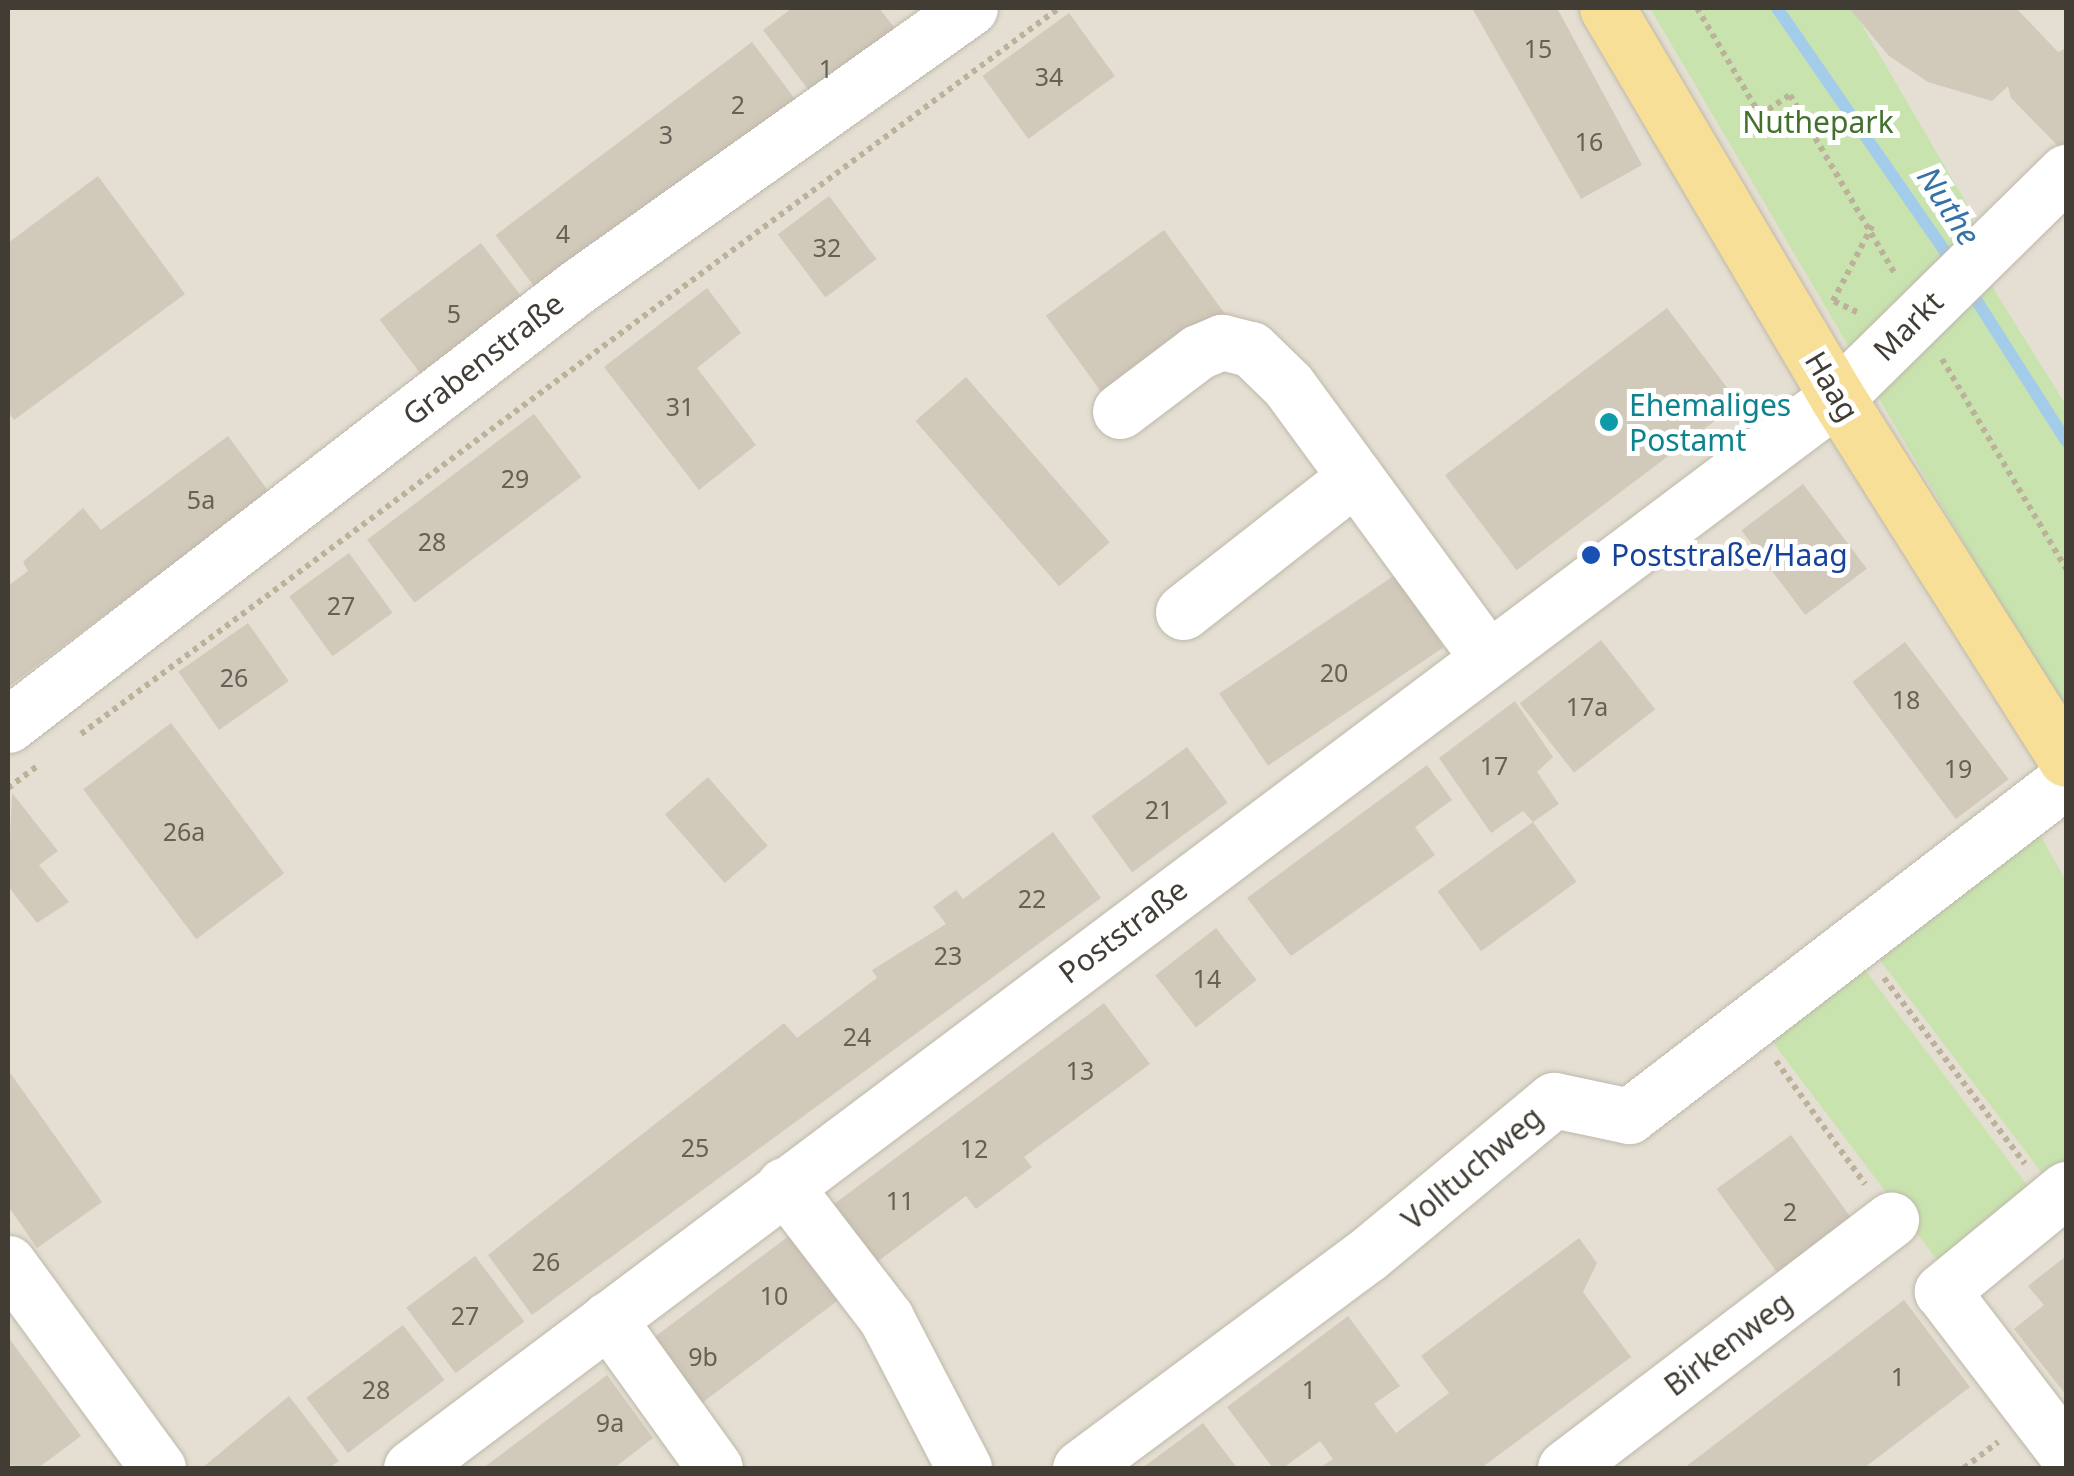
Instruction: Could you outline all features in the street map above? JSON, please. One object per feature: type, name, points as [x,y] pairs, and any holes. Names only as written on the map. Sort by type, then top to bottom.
[{"type":"main road","name":"Haag","points":[[1606,8],[1838,397],[2066,760]]},
{"type":"street","name":"Grabenstraße","points":[[8,726],[577,286],[970,8]]},
{"type":"street","name":"Markt","points":[[1838,397],[2066,172]]},
{"type":"street","points":[[1120,411],[1198,352],[1222,342],[1239,344],[1288,386],[1488,658]]},
{"type":"street","name":"Poststraße","points":[[412,1468],[1838,397]]},
{"type":"street","points":[[1183,612],[1355,477]]},
{"type":"street","name":"Volltuchweg","points":[[1080,1468],[1368,1255],[1554,1100],[1629,1116],[2066,780]]},
{"type":"street","points":[[784,1185],[886,1318],[964,1468]]},
{"type":"street","points":[[2060,1195],[1942,1291],[2066,1453]]},
{"type":"street","name":"Birkenweg","points":[[1564,1468],[1891,1220]]},
{"type":"street","points":[[8,1263],[158,1468]]},
{"type":"street","points":[[608,1318],[714,1468]]},
{"type":"path","points":[[70,742],[1059,8]]},
{"type":"path","points":[[1697,8],[1760,115],[1790,95],[1924,310],[2066,569]]},
{"type":"path","points":[[1834,300],[1872,226]]},
{"type":"path","points":[[8,788],[54,754]]},
{"type":"path","points":[[1856,941],[2060,1195]]},
{"type":"path","points":[[1749,1024],[1891,1220]]},
{"type":"shaded area","points":[[8,8],[2066,8],[2066,1468],[8,1468]]},
{"type":"green space","name":"Nuthepark","points":[[1650,8],[1852,8],[1972,213],[1978,264],[2066,405],[2066,717]]},
{"type":"green space","points":[[2035,826],[2066,881],[2066,1167],[2048,1181],[1873,951]]},
{"type":"green space","points":[[1859,962],[2033,1193],[1939,1263],[1766,1032]]},
{"type":"building","points":[[792,8],[879,8],[901,36],[817,101],[763,30]]},
{"type":"building","points":[[1472,8],[1557,8],[1642,165],[1581,199]]},
{"type":"building","points":[[1849,8],[2016,8],[2058,52],[2066,48],[2066,146],[2062,150],[2011,98],[2008,86],[1992,101],[1928,82],[1889,56]]},
{"type":"building","points":[[1069,13],[1115,76],[1028,139],[982,76]]},
{"type":"building","points":[[752,42],[801,107],[545,301],[496,235]]},
{"type":"building","points":[[98,176],[185,294],[14,420],[8,411],[8,243]]},
{"type":"building","points":[[829,196],[877,259],[825,298],[778,235]]},
{"type":"building","points":[[1164,230],[1226,315],[1108,401],[1046,316]]},
{"type":"building","points":[[481,243],[529,306],[427,383],[380,319]]},
{"type":"building","points":[[707,288],[741,333],[697,368],[756,445],[699,490],[604,367]]},
{"type":"building","points":[[1667,308],[1739,403],[1517,570],[1445,475]]},
{"type":"building","points":[[966,377],[1110,542],[1059,586],[915,421]]},
{"type":"building","points":[[534,414],[582,477],[415,603],[367,540]]},
{"type":"building","points":[[228,436],[269,492],[8,687],[8,586],[28,571],[23,562],[83,508],[101,530]]},
{"type":"building","points":[[1803,484],[1867,569],[1805,615],[1742,530]]},
{"type":"building","points":[[349,553],[392,613],[333,656],[289,596]]},
{"type":"building","points":[[1395,575],[1444,647],[1268,766],[1219,694]]},
{"type":"building","points":[[248,623],[289,681],[219,730],[178,672]]},
{"type":"building","points":[[1601,640],[1655,709],[1574,773],[1520,703]]},
{"type":"building","points":[[1905,642],[2009,779],[1956,819],[1852,682]]},
{"type":"building","points":[[1515,701],[1553,757],[1537,772],[1559,804],[1533,822],[1523,811],[1491,833],[1439,758]]},
{"type":"building","points":[[171,723],[284,873],[196,939],[83,789]]},
{"type":"building","points":[[1187,747],[1228,803],[1132,872],[1092,816]]},
{"type":"building","points":[[1427,765],[1452,800],[1415,827],[1435,855],[1291,956],[1247,898]]},
{"type":"building","points":[[708,777],[768,846],[725,883],[665,814]]},
{"type":"building","points":[[12,793],[58,851],[39,865],[69,902],[37,923],[8,886]]},
{"type":"building","points":[[1533,822],[1576,882],[1481,951],[1438,891]]},
{"type":"building","points":[[1053,832],[1101,898],[532,1315],[488,1255],[784,1023],[797,1038],[877,978],[872,970],[946,924],[933,907],[956,890],[963,899]]},
{"type":"building","points":[[1216,928],[1257,980],[1196,1027],[1155,975]]},
{"type":"building","points":[[1104,1003],[1150,1064],[1024,1157],[1032,1167],[976,1209],[966,1196],[877,1262],[834,1204]]},
{"type":"building","points":[[8,1070],[102,1202],[37,1248],[8,1206]]},
{"type":"building","points":[[1791,1135],[1862,1233],[1788,1287],[1717,1189]]},
{"type":"building","points":[[798,1229],[847,1294],[694,1409],[645,1344]]},
{"type":"building","points":[[1579,1238],[1597,1263],[1583,1292],[1631,1357],[1481,1468],[1320,1468],[1333,1459],[1320,1441],[1283,1468],[1273,1468],[1227,1407],[1348,1316],[1400,1386],[1374,1404],[1396,1433],[1449,1393],[1421,1356]]},
{"type":"building","points":[[475,1256],[524,1321],[456,1373],[406,1308]]},
{"type":"building","points":[[2066,1256],[2066,1395],[2014,1329],[2044,1305],[2028,1286]]},
{"type":"building","points":[[1904,1300],[1970,1387],[1864,1468],[1684,1468]]},
{"type":"building","points":[[403,1325],[445,1380],[348,1453],[306,1398]]},
{"type":"building","points":[[8,1337],[81,1436],[38,1468],[8,1465]]},
{"type":"building","points":[[607,1375],[653,1438],[614,1468],[483,1468]]},
{"type":"building","points":[[289,1396],[339,1461],[329,1468],[202,1468]]},
{"type":"building","points":[[1203,1423],[1237,1468],[1142,1468]]},
{"type":"waterway","name":"Nuthe","points":[[1777,8],[1955,266]]},
{"type":"waterway","name":"Nuthe","points":[[1968,287],[2066,441]]},
{"type":"place","name":"Ehemaliges Postamt","points":[[1609,422]]},
{"type":"place","name":"Poststraße/Haag","points":[[1591,555]]}]
